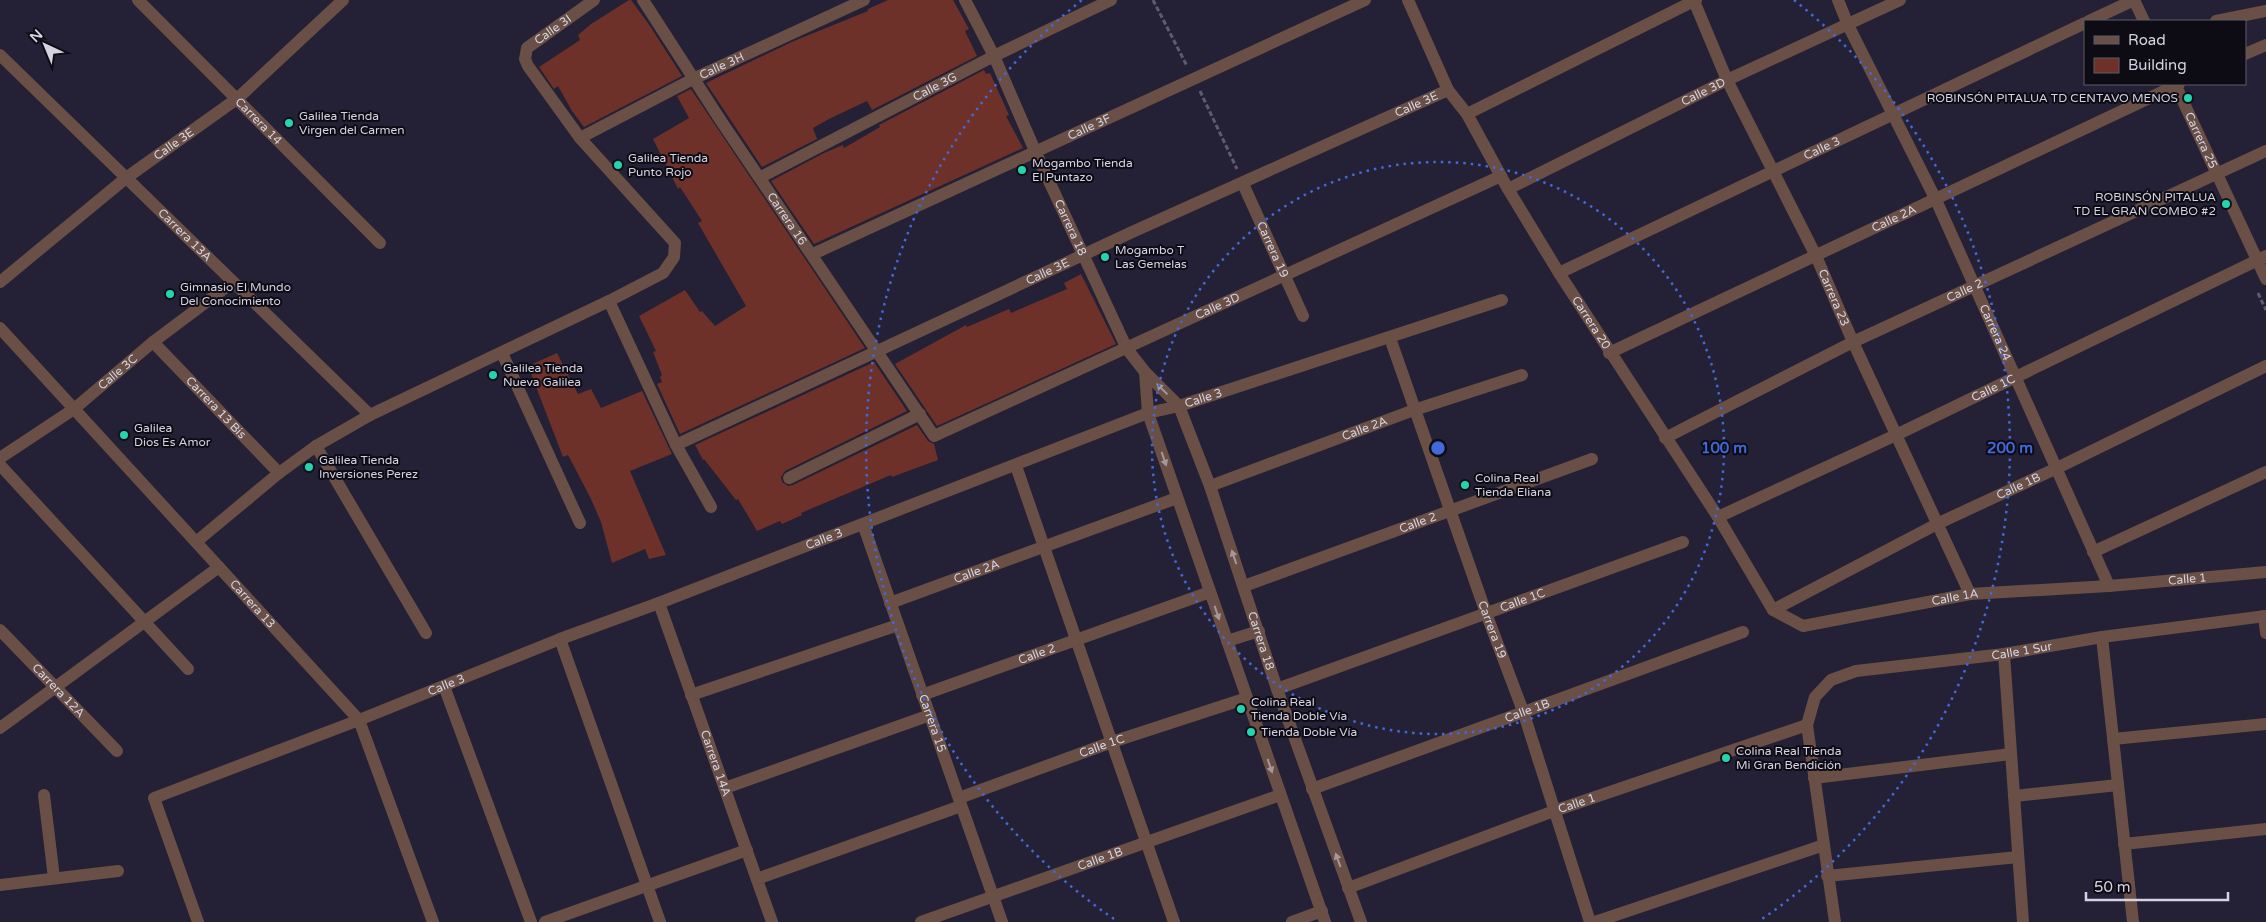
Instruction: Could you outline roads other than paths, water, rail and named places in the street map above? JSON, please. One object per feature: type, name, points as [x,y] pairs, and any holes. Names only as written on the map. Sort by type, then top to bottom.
[{"type":"street","name":"Carrera 14","points":[[138,0],[238,98],[380,243]]},
{"type":"street","name":"Calle 3E","points":[[0,282],[126,178],[238,98],[343,0]]},
{"type":"street","name":"Calle 3I","points":[[580,138],[528,66],[525,59],[527,48],[594,0]]},
{"type":"street","name":"Carrera 16","points":[[642,0],[934,436]]},
{"type":"street","name":"Calle 3H","points":[[580,138],[694,79],[864,0]]},
{"type":"street","name":"Carrera 18","points":[[965,0],[994,56],[1036,153],[1127,349],[1144,372],[1180,406],[1210,486],[1312,789],[1361,922]]},
{"type":"street","name":"Calle 3G","points":[[761,178],[994,56],[1111,0]]},
{"type":"street","name":"Calle 3F","points":[[813,254],[1365,0]]},
{"type":"street","name":"Carrera 20","points":[[1409,0],[1448,90],[1467,114],[1508,189],[1559,273],[1609,353],[1718,517],[1773,610]]},
{"type":"street","points":[[1467,114],[1695,0]]},
{"type":"street","name":"Carrera 23","points":[[1695,0],[1727,80],[1816,256],[1853,342],[1939,523],[1970,594]]},
{"type":"street","name":"Carrera 24","points":[[1838,0],[1848,26],[1936,200],[1973,288],[2109,586]]},
{"type":"street","name":"Calle 3D","points":[[1508,189],[1727,80],[1848,26],[1900,0]]},
{"type":"street","points":[[2091,20],[2134,0],[2144,20]]},
{"type":"street","points":[[2221,20],[2266,11]]},
{"type":"street","name":"Calle 3","points":[[1559,273],[2084,24]]},
{"type":"street","points":[[2246,54],[2266,45]]},
{"type":"street","name":"Carrera 13A","points":[[0,55],[370,415]]},
{"type":"street","name":"Calle 2A","points":[[1609,353],[1936,200],[2175,85]]},
{"type":"street","name":"Carrera 25","points":[[2177,85],[2218,175],[2262,258],[2266,279]]},
{"type":"street","name":"Calle 3E","points":[[676,445],[1084,255],[1448,90]]},
{"type":"street","points":[[196,542],[316,446],[370,415],[609,301],[663,272],[674,257],[674,243],[580,138]]},
{"type":"street","name":"Calle 2","points":[[1665,438],[1853,342],[2218,175],[2266,151]]},
{"type":"street","name":"Calle 3D","points":[[934,436],[1501,176]]},
{"type":"street","name":"Carrera 19","points":[[1243,184],[1283,276],[1303,316]]},
{"type":"street","name":"Calle 1C","points":[[1718,517],[1896,435],[2262,258]]},
{"type":"street","name":"Calle 3C","points":[[0,458],[74,409],[153,342],[233,282]]},
{"type":"street","name":"Calle 3","points":[[198,922],[154,798],[359,720],[560,638],[659,604],[1148,413],[1180,406],[1502,300]]},
{"type":"street","points":[[609,301],[676,445],[711,507]]},
{"type":"street","name":"Carrera 13","points":[[0,328],[359,720],[433,922]]},
{"type":"street","name":"Carrera 19","points":[[1390,338],[1486,613],[1523,711],[1590,922]]},
{"type":"street","name":"Carrera 13 Bis","points":[[153,342],[280,473]]},
{"type":"street","points":[[502,353],[580,523]]},
{"type":"street","name":"Calle 1B","points":[[1773,610],[1939,523],[2055,469],[2266,366]]},
{"type":"street","points":[[1144,372],[1148,413],[1324,917],[1292,922]]},
{"type":"street","name":"Calle 2A","points":[[1210,486],[1414,410],[1522,375]]},
{"type":"street","points":[[789,478],[920,414]]},
{"type":"street","points":[[316,446],[426,633]]},
{"type":"street","name":"Calle 2","points":[[1244,586],[1592,459]]},
{"type":"street","points":[[0,465],[143,623],[188,669]]},
{"type":"street","points":[[1016,466],[1174,922]]},
{"type":"street","points":[[2093,552],[2266,472]]},
{"type":"street","name":"Calle 2A","points":[[890,603],[1177,498]]},
{"type":"street","name":"Carrera 15","points":[[863,524],[1002,922]]},
{"type":"street","name":"Calle 1C","points":[[1277,689],[1683,542]]},
{"type":"street","points":[[0,728],[218,566]]},
{"type":"street","name":"Calle 1","points":[[2109,586],[2266,572]]},
{"type":"street","name":"Calle 1A","points":[[1773,610],[1803,626],[1970,594],[2109,586]]},
{"type":"street","name":"Calle 2","points":[[922,695],[1210,592]]},
{"type":"street","name":"Carrera 14A","points":[[659,604],[772,922]]},
{"type":"street","points":[[2265,616],[2266,633]]},
{"type":"street","name":"Calle 1 Sur","points":[[1806,725],[1816,697],[1831,680],[1856,671],[2004,654],[2102,638],[2265,616]]},
{"type":"street","points":[[691,695],[898,625]]},
{"type":"street","name":"Carrera 12A","points":[[0,630],[117,750]]},
{"type":"street","points":[[1227,641],[1259,631]]},
{"type":"street","name":"Calle 1B","points":[[1312,789],[1743,632]]},
{"type":"street","points":[[560,638],[660,922]]},
{"type":"street","points":[[2102,638],[2133,922]]},
{"type":"street","points":[[2004,654],[2023,922]]},
{"type":"street","points":[[444,686],[531,922]]},
{"type":"street","name":"Calle 1C","points":[[757,879],[1112,742],[1247,698]]},
{"type":"street","points":[[725,788],[930,716]]},
{"type":"street","points":[[2112,739],[2266,724]]},
{"type":"street","points":[[1806,725],[1835,922]]},
{"type":"street","name":"Calle 1","points":[[1348,888],[1554,811],[1806,725]]},
{"type":"street","points":[[1814,778],[2011,754]]},
{"type":"street","points":[[2014,796],[2118,785]]},
{"type":"street","points":[[44,795],[54,878]]},
{"type":"street","name":"Calle 1B","points":[[921,922],[1280,795]]},
{"type":"street","points":[[2124,844],[2266,829]]},
{"type":"street","points":[[1595,922],[1824,845]]},
{"type":"street","points":[[545,922],[747,850]]},
{"type":"street","points":[[1827,876],[2018,857]]},
{"type":"street","points":[[0,885],[118,871]]},
{"type":"place","name":"ROBINSÓN PITALUA TD CENTAVO MENOS","points":[[2188,98]]},
{"type":"place","name":"Galilea Tienda Virgen del Carmen","points":[[289,123]]},
{"type":"place","name":"Galilea Tienda Punto Rojo","points":[[618,165]]},
{"type":"place","name":"Mogambo Tienda El Puntazo","points":[[1022,170]]},
{"type":"place","name":"ROBINSÓN PITALUA TD EL GRAN COMBO #2","points":[[2226,204]]},
{"type":"place","name":"Mogambo T Las Gemelas","points":[[1105,257]]},
{"type":"place","name":"Gimnasio El Mundo Del Conocimiento","points":[[170,294]]},
{"type":"place","name":"Galilea Tienda Nueva Galilea","points":[[493,375]]},
{"type":"place","name":"Galilea Dios Es Amor","points":[[124,435]]},
{"type":"place","name":"Galilea Tienda Inversiones Perez","points":[[309,467]]},
{"type":"place","name":"Colina Real Tienda Eliana","points":[[1465,485]]},
{"type":"place","name":"Colina Real Tienda Doble Vía","points":[[1241,709]]},
{"type":"place","name":"Tienda Doble Vía","points":[[1251,732]]},
{"type":"place","name":"Colina Real Tienda Mi Gran Bendición","points":[[1726,758]]}]
